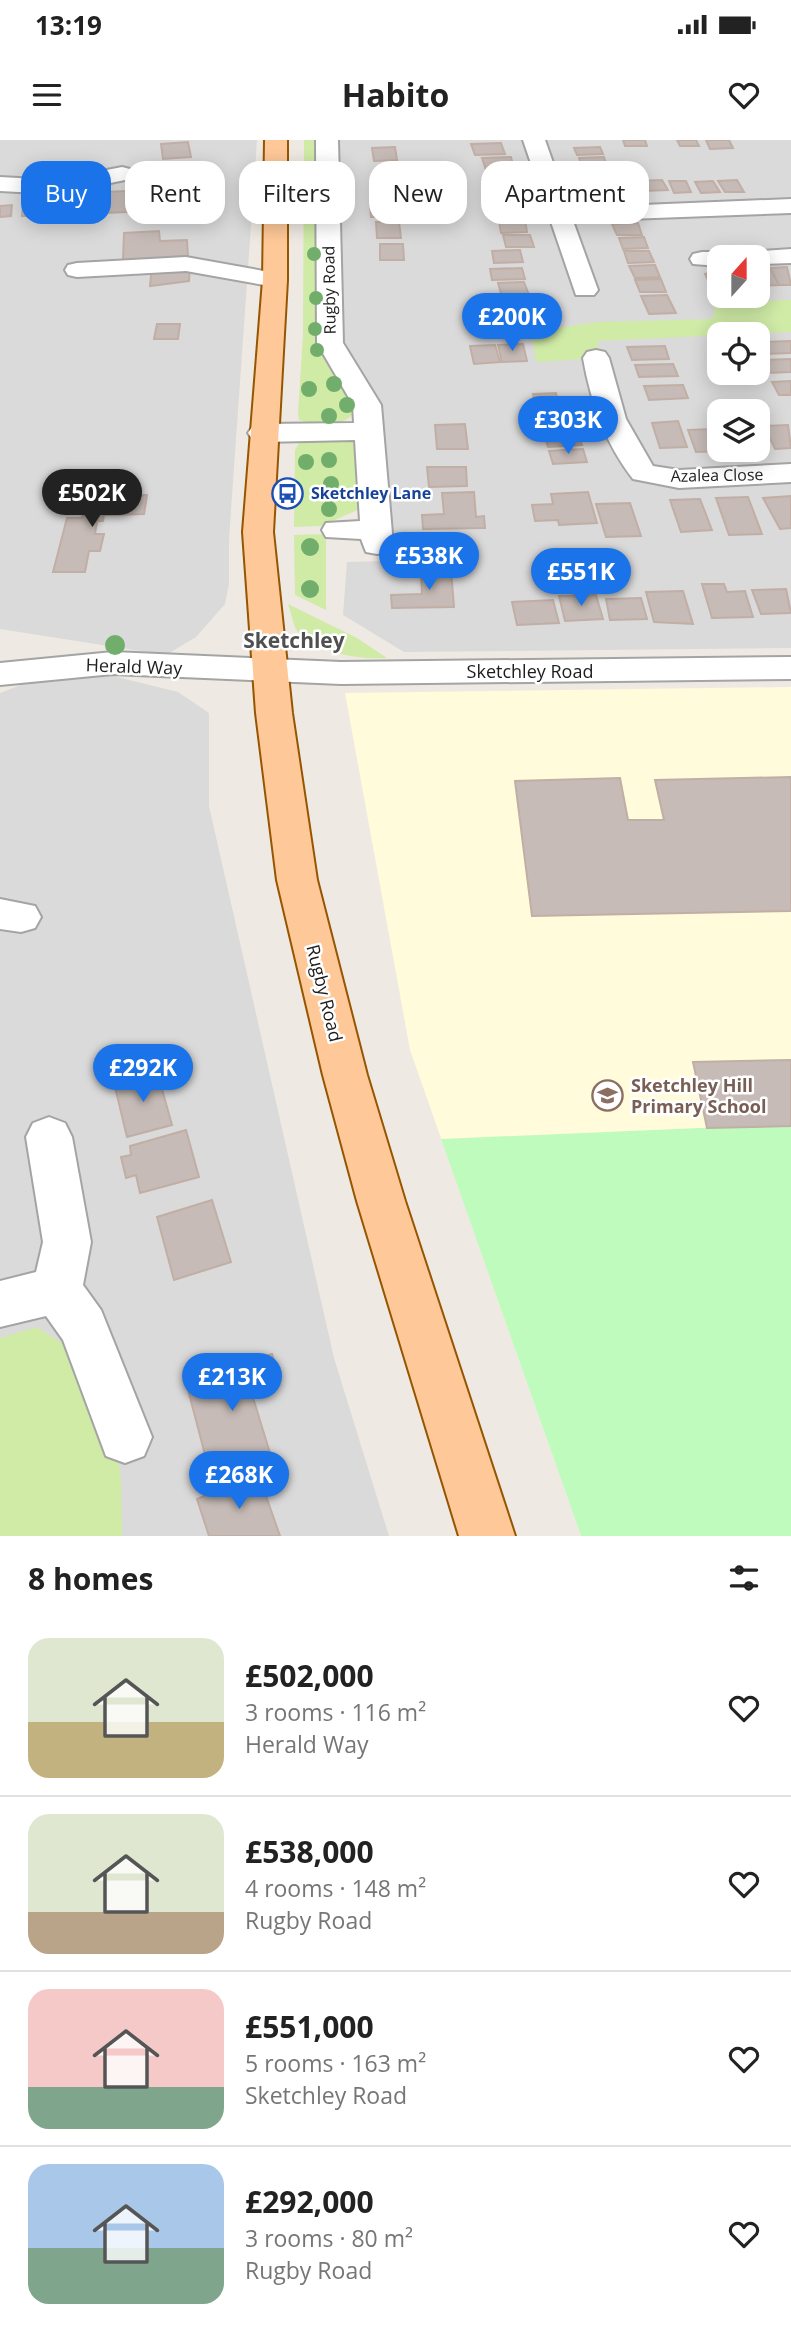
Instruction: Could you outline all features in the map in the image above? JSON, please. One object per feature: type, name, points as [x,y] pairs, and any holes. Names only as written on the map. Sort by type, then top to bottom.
[{"type":"main road","name":"Rugby Road","points":[[276,140],[275,280],[262,433],[258,532],[270,669],[297,880],[345,1075],[487,1536]]},
{"type":"street","name":"Rugby Road","points":[[327,140],[330,342],[367,405],[376,537],[337,530]]},
{"type":"street","points":[[534,140],[541,161]]},
{"type":"street","points":[[0,184],[56,187],[122,174]]},
{"type":"street","points":[[649,212],[791,206]]},
{"type":"street","points":[[562,224],[573,278]]},
{"type":"street","points":[[770,257],[791,256]]},
{"type":"street","points":[[77,270],[186,264],[275,280]]},
{"type":"street","name":"Azalea Close","points":[[596,358],[602,392],[629,457],[643,473],[679,479],[791,473]]},
{"type":"street","points":[[262,433],[369,430]]},
{"type":"street","name":"Herald Way","points":[[0,674],[113,663],[270,669]]},
{"type":"street","name":"Sketchley Road","points":[[270,669],[341,673],[791,668]]},
{"type":"street","points":[[49,1137],[67,1242],[57,1290],[83,1327],[125,1437]]},
{"type":"street","points":[[0,1304],[57,1290]]},
{"type":"shaded area","points":[[0,140],[257,140],[256,161],[239,161],[239,224],[251,224],[229,539],[229,584],[225,604],[196,637],[166,655],[0,629]]},
{"type":"shaded area","points":[[339,140],[791,140],[791,648],[404,652],[343,615],[347,562],[384,561],[377,419],[340,348],[339,224],[355,224],[355,161],[339,161]]},
{"type":"shaded area","points":[[109,675],[178,692],[209,713],[209,806],[334,1358],[389,1536],[0,1536],[0,693],[26,683]]},
{"type":"shaded area","name":"Sketchley Hill Primary School","points":[[791,687],[791,1536],[581,1536],[410,1050],[345,693]]},
{"type":"green space","points":[[304,140],[323,140],[323,161],[304,161]]},
{"type":"green space","points":[[304,224],[325,224],[327,335],[357,410],[345,420],[331,424],[315,424],[299,420]]},
{"type":"green space","points":[[791,300],[791,332],[770,333],[770,322],[707,322],[707,336],[597,341],[601,358],[536,362],[531,332],[597,322],[712,319],[715,308],[770,308],[770,301]]},
{"type":"green space","points":[[307,439],[348,439],[356,443],[360,509],[321,526],[294,527],[295,450],[299,443]]},
{"type":"green space","points":[[326,534],[326,610],[295,595],[294,535]]},
{"type":"green space","points":[[288,604],[357,638],[387,658],[339,654],[315,645],[297,631]]},
{"type":"green space","points":[[791,1124],[791,1536],[581,1536],[441,1139]]},
{"type":"green space","points":[[37,1327],[65,1345],[111,1397],[121,1482],[122,1536],[0,1536],[0,1338]]},
{"type":"building","points":[[623,140],[645,140],[647,146],[625,146]]},
{"type":"building","points":[[677,140],[696,140],[699,146],[680,146]]},
{"type":"building","points":[[706,140],[729,140],[733,148],[710,149]]},
{"type":"building","points":[[188,142],[191,157],[163,159],[161,144]]},
{"type":"building","points":[[501,143],[505,154],[475,155],[471,144]]},
{"type":"building","points":[[395,147],[397,160],[374,161],[372,148]]},
{"type":"building","points":[[600,147],[603,154],[577,155],[574,148]]},
{"type":"building","points":[[511,157],[512,161],[483,161],[482,158]]},
{"type":"building","points":[[604,157],[605,161],[580,161],[579,158]]},
{"type":"building","points":[[662,180],[668,190],[649,191],[649,181]]},
{"type":"building","points":[[737,180],[744,192],[725,192],[718,181]]},
{"type":"building","points":[[669,181],[686,181],[691,192],[674,193]]},
{"type":"building","points":[[713,181],[720,192],[701,193],[695,182]]},
{"type":"building","points":[[125,191],[125,212],[111,213],[111,192]]},
{"type":"building","points":[[12,205],[11,216],[0,217],[0,206]]},
{"type":"building","points":[[376,224],[399,224],[401,238],[377,238]]},
{"type":"building","points":[[500,224],[526,224],[527,232],[501,233]]},
{"type":"building","points":[[612,224],[638,224],[642,235],[617,235]]},
{"type":"building","points":[[159,231],[160,241],[187,240],[188,256],[123,260],[124,233]]},
{"type":"building","points":[[503,235],[530,235],[534,247],[506,247]]},
{"type":"building","points":[[644,237],[648,248],[623,249],[619,238]]},
{"type":"building","points":[[380,244],[403,244],[404,260],[380,260]]},
{"type":"building","points":[[520,250],[523,262],[494,263],[492,251]]},
{"type":"building","points":[[624,251],[649,251],[654,262],[628,263]]},
{"type":"building","points":[[655,265],[660,277],[635,278],[629,266]]},
{"type":"building","points":[[152,266],[190,267],[189,281],[150,286]]},
{"type":"building","points":[[787,267],[791,285],[779,285],[770,268]]},
{"type":"building","points":[[522,268],[525,279],[492,280],[490,269]]},
{"type":"building","points":[[770,268],[779,285],[770,285]]},
{"type":"building","points":[[661,279],[666,292],[640,292],[635,280]]},
{"type":"building","points":[[524,282],[529,295],[502,297],[498,283]]},
{"type":"building","points":[[667,295],[676,313],[649,314],[641,296]]},
{"type":"building","points":[[511,298],[541,298],[550,320],[516,321]]},
{"type":"building","points":[[157,324],[180,324],[178,339],[154,339]]},
{"type":"building","points":[[791,341],[791,353],[770,354],[770,342]]},
{"type":"building","points":[[523,344],[527,361],[502,362],[498,345]]},
{"type":"building","points":[[495,345],[500,362],[474,364],[470,346]]},
{"type":"building","points":[[665,346],[669,359],[632,360],[627,347]]},
{"type":"building","points":[[791,359],[791,372],[770,373],[770,360]]},
{"type":"building","points":[[673,364],[678,376],[639,377],[635,365]]},
{"type":"building","points":[[791,381],[791,395],[779,395],[772,382]]},
{"type":"building","points":[[683,385],[688,398],[649,400],[644,386]]},
{"type":"building","points":[[556,393],[557,398],[568,398],[572,411],[537,412],[533,394]]},
{"type":"building","points":[[572,416],[576,428],[544,430],[540,417]]},
{"type":"building","points":[[678,421],[687,447],[660,448],[652,423]]},
{"type":"building","points":[[465,424],[468,449],[437,449],[435,425]]},
{"type":"building","points":[[788,425],[791,448],[775,449],[770,439],[770,426]]},
{"type":"building","points":[[707,429],[707,452],[696,452],[688,430]]},
{"type":"building","points":[[577,433],[582,445],[548,447],[544,434]]},
{"type":"building","points":[[583,449],[587,462],[553,464],[549,451]]},
{"type":"building","points":[[427,467],[466,467],[467,486],[429,487]]},
{"type":"building","points":[[474,492],[476,517],[484,516],[485,528],[423,529],[422,515],[444,514],[442,493]]},
{"type":"building","points":[[588,492],[597,523],[559,525],[558,520],[535,521],[532,505],[553,504],[551,494]]},
{"type":"building","points":[[147,495],[144,514],[104,515],[103,521],[97,521],[95,534],[104,534],[100,551],[89,551],[85,572],[53,572],[67,518],[82,518],[87,496]]},
{"type":"building","points":[[791,496],[791,528],[780,529],[763,498]]},
{"type":"building","points":[[748,497],[762,534],[729,535],[716,498]]},
{"type":"building","points":[[700,499],[712,530],[681,532],[670,500]]},
{"type":"building","points":[[630,503],[641,536],[606,537],[596,504]]},
{"type":"building","points":[[431,539],[469,539],[471,562],[431,562]]},
{"type":"building","points":[[421,570],[451,570],[454,607],[392,608],[391,595],[422,594]]},
{"type":"building","points":[[702,584],[724,584],[727,592],[745,591],[753,617],[712,618]]},
{"type":"building","points":[[786,589],[791,613],[761,614],[752,590]]},
{"type":"building","points":[[683,591],[693,624],[654,622],[646,592]]},
{"type":"building","points":[[596,595],[603,619],[565,621],[559,596]]},
{"type":"building","points":[[641,598],[647,619],[610,620],[606,599]]},
{"type":"building","points":[[553,600],[559,623],[517,625],[512,602]]},
{"type":"building","points":[[791,777],[791,911],[532,916],[515,781],[620,778],[628,820],[664,820],[655,780]]},
{"type":"building","points":[[791,1060],[791,1126],[707,1128],[693,1062]]},
{"type":"building","points":[[157,1071],[172,1125],[127,1137],[114,1083]]},
{"type":"building","points":[[186,1130],[199,1177],[140,1193],[136,1175],[126,1178],[121,1157],[131,1155],[130,1146]]},
{"type":"building","points":[[212,1200],[231,1262],[174,1280],[157,1217]]},
{"type":"building","points":[[272,1354],[280,1381],[251,1391],[270,1453],[210,1474],[186,1382]]},
{"type":"building","points":[[258,1473],[280,1536],[209,1536],[197,1499]]},
{"type":"place","name":"Sketchley Lane","points":[[288,493]]},
{"type":"place","name":"Sketchley Hill Primary School","points":[[608,1095]]},
{"type":"district","name":"Sketchley","points":[[294,640]]}]
